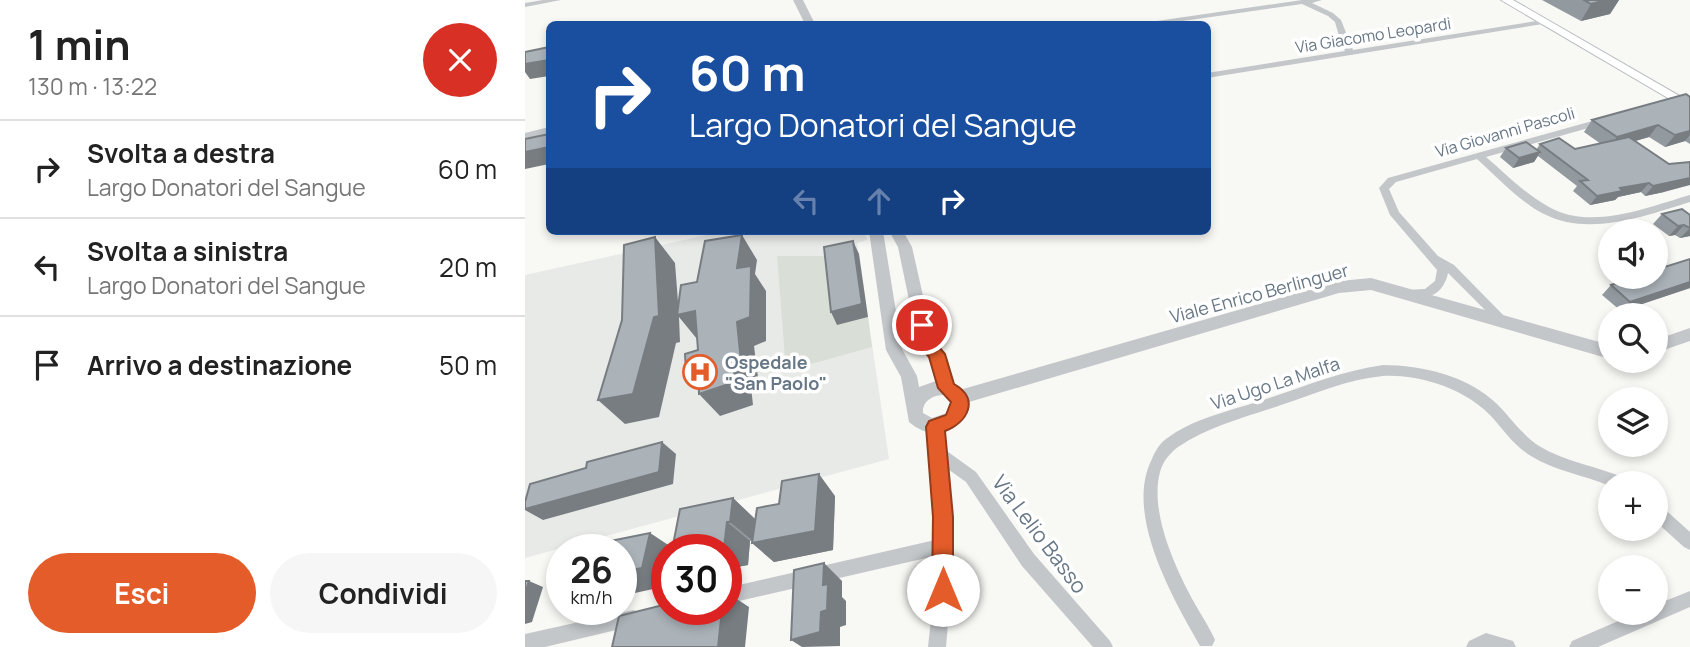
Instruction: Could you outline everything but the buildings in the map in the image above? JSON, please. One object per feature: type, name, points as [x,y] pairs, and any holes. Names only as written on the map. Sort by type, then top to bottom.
[{"type":"main road","points":[[1506,0],[1690,107]]},
{"type":"street","points":[[525,5],[557,0]]},
{"type":"street","points":[[798,0],[808,21]]},
{"type":"street","points":[[1171,21],[1318,0]]},
{"type":"street","points":[[1303,2],[1336,18],[1341,26],[1343,44],[1350,52]]},
{"type":"street","name":"Via Giacomo Leopardi","points":[[1211,75],[1543,22]]},
{"type":"street","points":[[1665,103],[1678,100]]},
{"type":"street","name":"Via Giovanni Pascoli","points":[[1427,251],[1394,213],[1384,188],[1392,180],[1612,118]]},
{"type":"street","points":[[525,136],[546,131]]},
{"type":"street","points":[[1479,156],[1549,212],[1573,219],[1603,220],[1690,198]]},
{"type":"street","points":[[899,236],[926,343],[936,354],[960,407],[955,418],[935,427],[921,424],[915,417],[909,376],[894,350],[877,238],[899,236]]},
{"type":"street","points":[[1407,293],[1427,293],[1440,283],[1443,270],[1427,251]]},
{"type":"street","points":[[1427,251],[1450,268],[1504,323]]},
{"type":"street","name":"Viale Enrico Berlinguer","points":[[953,393],[1339,287],[1371,284],[1598,349]]},
{"type":"street","points":[[1668,342],[1690,334]]},
{"type":"street","name":"Via Ugo La Malfa","points":[[1206,640],[1184,603],[1151,510],[1152,478],[1163,451],[1193,431],[1332,382],[1388,370],[1418,373],[1458,388],[1487,404],[1535,451],[1598,475]]},
{"type":"street","points":[[914,409],[917,400],[926,392],[953,393]]},
{"type":"street","points":[[935,427],[943,546],[943,612],[937,647]]},
{"type":"street","name":"Via Lelio Basso","points":[[937,452],[971,477],[1028,560],[1104,647]]},
{"type":"street","points":[[1668,522],[1690,542]]},
{"type":"street","points":[[742,592],[943,546]]},
{"type":"street","points":[[1578,647],[1690,599]]},
{"type":"street","points":[[525,643],[645,615]]},
{"type":"street","points":[[1475,647],[1486,642],[1507,647]]},
{"type":"shaded area","name":"Ospedale \"San Paolo\"","points":[[707,235],[866,235],[867,240],[857,243],[889,459],[613,534],[546,534],[546,552],[525,558],[525,275]]},
{"type":"shaded area","points":[[777,256],[826,256],[837,325],[868,317],[872,347],[786,371]]},
{"type":"place","name":"Ospedale \"San Paolo\"","points":[[700,372]]},
{"type":"route","points":[[922,325],[926,343],[936,354],[947,388],[957,394],[960,402],[958,412],[952,420],[935,427],[943,517],[943,590]]}]
